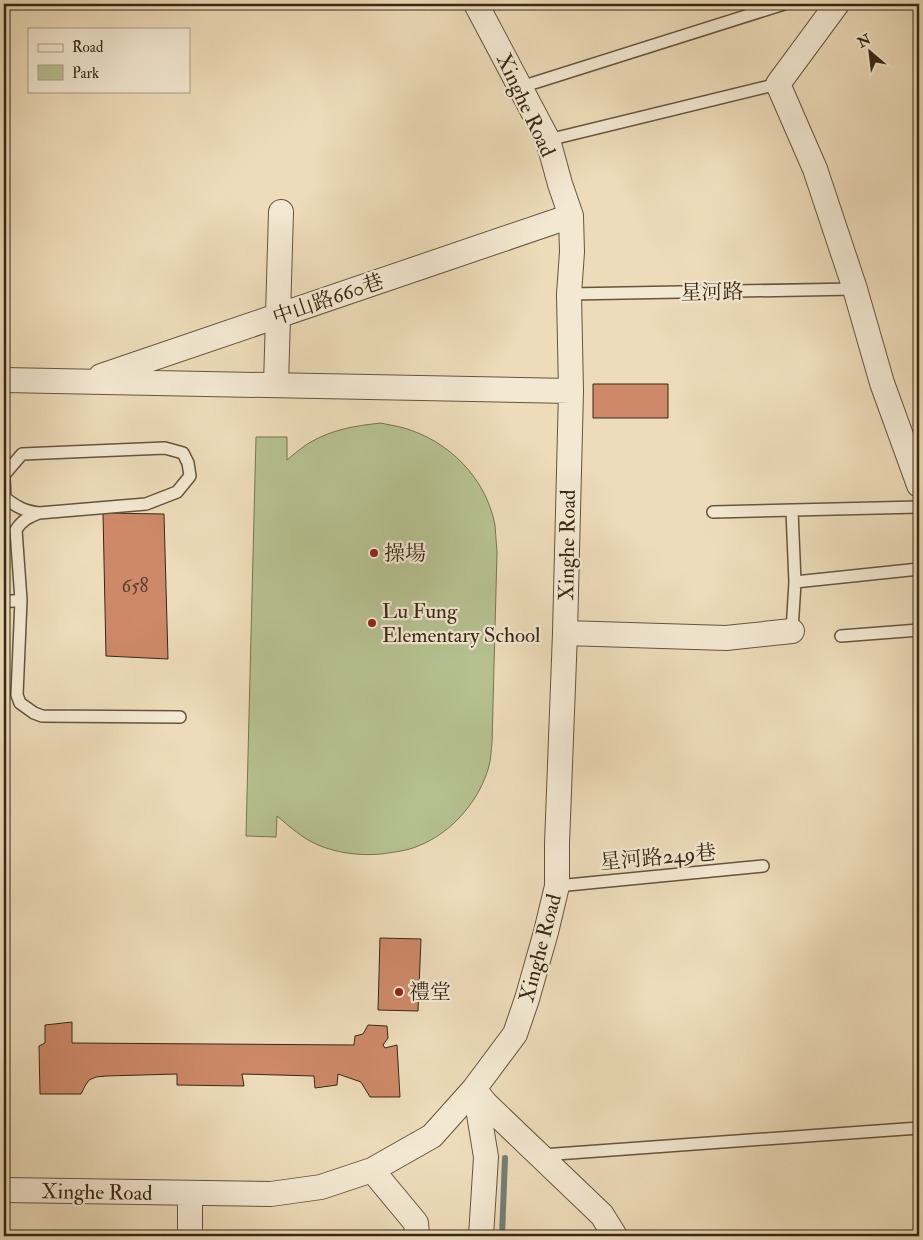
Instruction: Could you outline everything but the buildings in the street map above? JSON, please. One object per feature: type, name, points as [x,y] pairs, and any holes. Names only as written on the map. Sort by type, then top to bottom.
[{"type":"street","name":"Xinghe Road","points":[[4,1190],[271,1194],[321,1187],[372,1170],[432,1136],[474,1089],[515,1034],[527,999],[557,886],[571,391],[570,294],[572,252],[570,216],[548,140],[476,4]]},
{"type":"street","points":[[837,4],[778,84],[815,169],[855,289],[882,383],[919,485]]},
{"type":"street","points":[[276,385],[281,212]]},
{"type":"street","name":"中山路660巷","points":[[85,381],[570,216]]},
{"type":"street","name":"中山路660巷","points":[[4,380],[571,391]]},
{"type":"street","points":[[565,633],[726,638],[792,631]]},
{"type":"street","points":[[474,1089],[486,1104],[602,1214],[616,1236]]},
{"type":"street","points":[[474,1089],[486,1157],[481,1236]]},
{"type":"street","points":[[372,1170],[416,1223],[417,1236]]},
{"type":"street","points":[[190,1193],[190,1236]]},
{"type":"lane","points":[[521,87],[784,4]]},
{"type":"lane","points":[[548,140],[778,84]]},
{"type":"lane","name":"星河路","points":[[570,294],[855,289]]},
{"type":"lane","points":[[165,448],[183,452],[188,463],[190,476],[176,492],[146,504],[39,513],[26,511],[5,498],[4,477],[22,454],[165,448]]},
{"type":"lane","points":[[713,512],[919,506]]},
{"type":"lane","points":[[792,511],[795,582],[792,631]]},
{"type":"lane","points":[[39,513],[25,519],[16,530],[21,600],[17,695],[20,703],[42,716],[180,717]]},
{"type":"lane","points":[[795,582],[919,569]]},
{"type":"lane","points":[[4,602],[21,600]]},
{"type":"lane","points":[[840,636],[919,630]]},
{"type":"lane","name":"星河路249巷","points":[[557,886],[763,866]]},
{"type":"lane","points":[[540,1155],[919,1128]]},
{"type":"green space","points":[[381,423],[420,434],[450,452],[474,477],[490,508],[495,525],[497,552],[492,743],[491,757],[485,779],[472,803],[453,824],[430,840],[409,849],[373,855],[333,850],[307,839],[277,816],[276,837],[246,836],[256,437],[287,437],[287,460],[309,443],[327,434],[353,427]]},
{"type":"waterway","points":[[502,1236],[505,1158]]},
{"type":"place","name":"操場","points":[[374,553]]},
{"type":"place","name":"Lu Fung Elementary School","points":[[372,623]]},
{"type":"place","name":"禮堂","points":[[399,992]]}]
